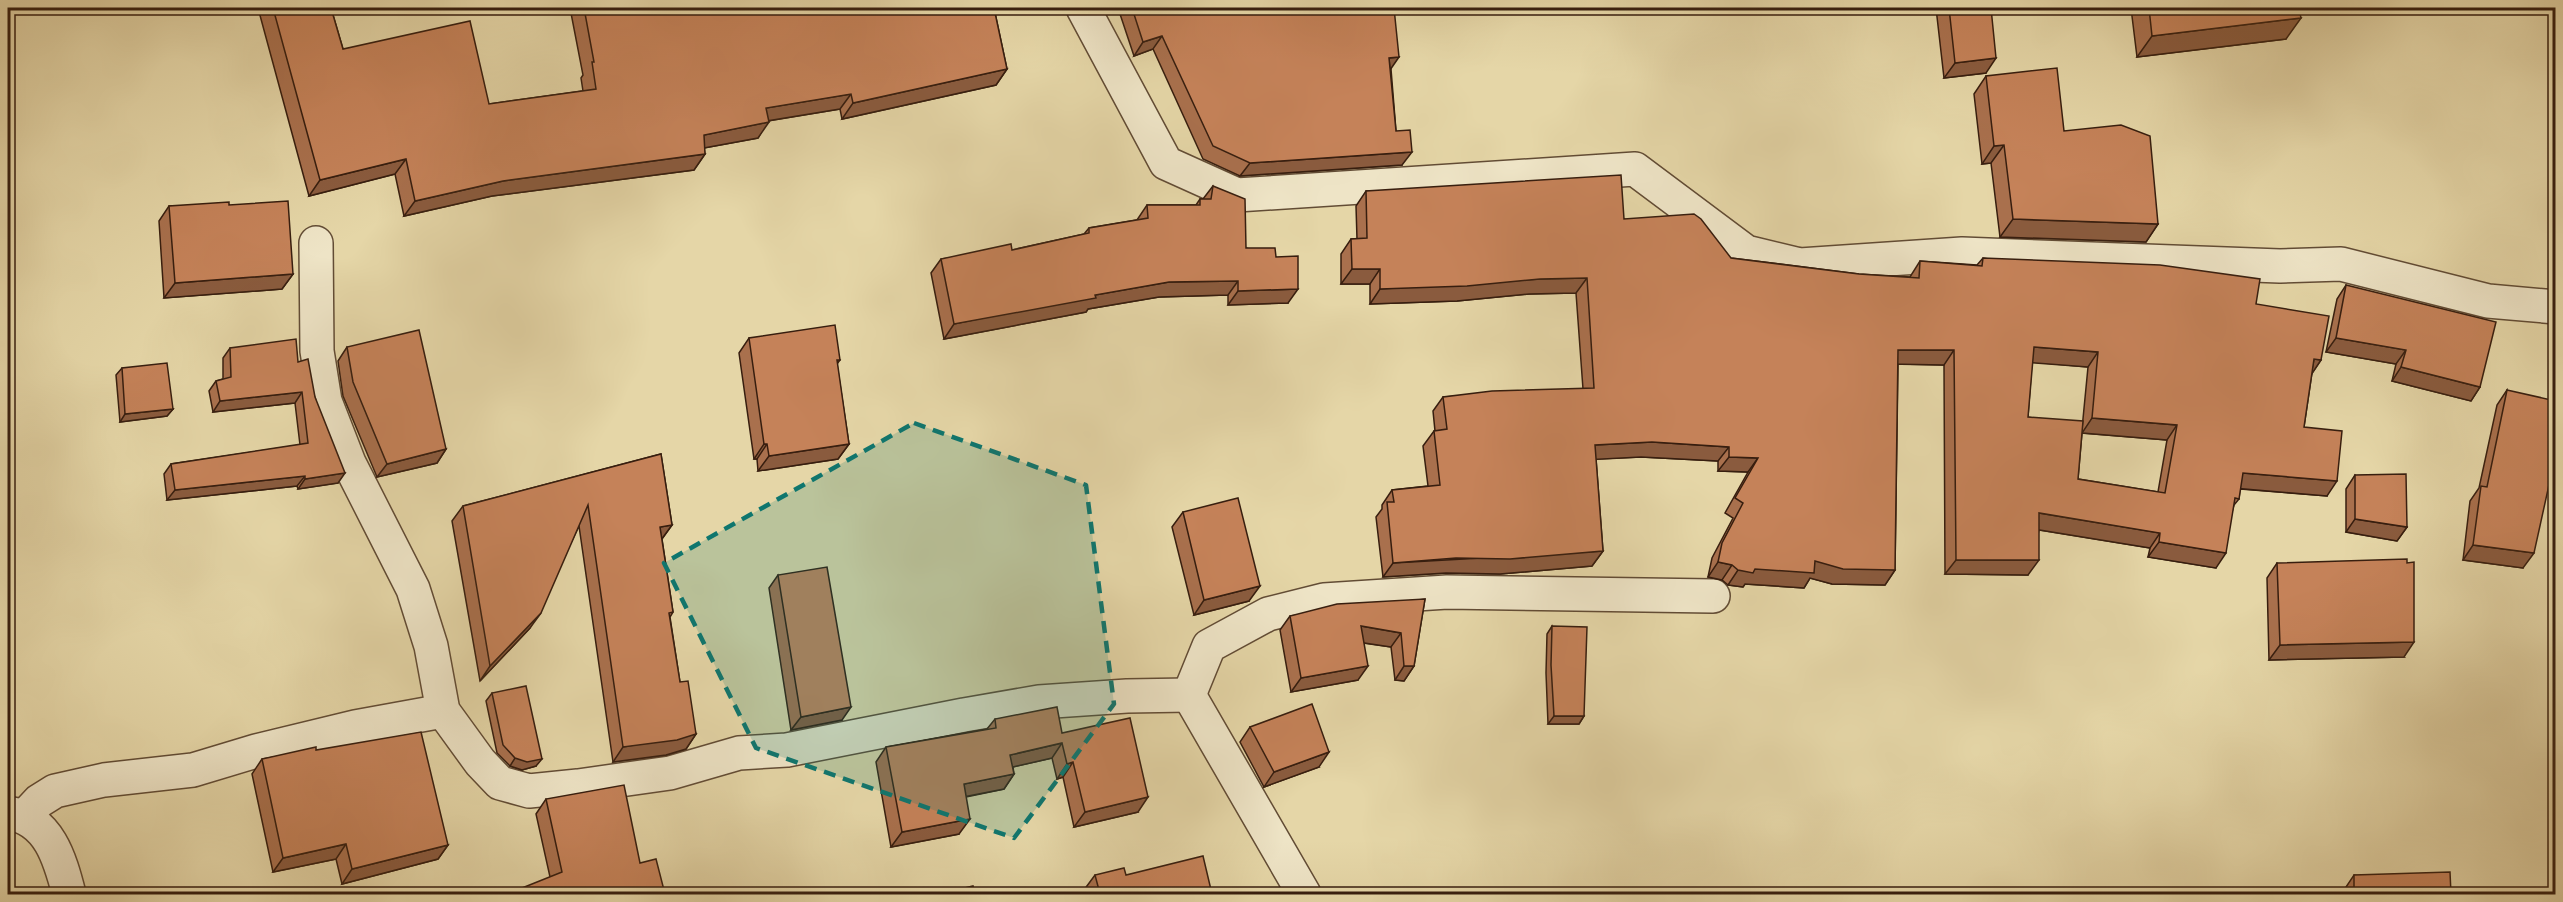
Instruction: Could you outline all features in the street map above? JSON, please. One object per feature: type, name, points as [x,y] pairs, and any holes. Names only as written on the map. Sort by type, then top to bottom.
[{"type":"street","points":[[1083,8],[1166,163],[1237,195],[1635,169],[1746,252],[1800,264],[1962,254],[2256,265],[2341,264],[2488,301],[2556,307]]},
{"type":"street","points":[[316,243],[317,351],[324,401],[349,463],[413,589],[431,646],[443,711],[480,762],[500,783],[529,791],[670,773],[739,753],[787,750],[1039,702],[1127,696],[1189,695]]},
{"type":"street","points":[[1189,695],[1209,646],[1268,614],[1324,600],[1447,592],[1713,596]]},
{"type":"street","points":[[1189,695],[1304,894]]},
{"type":"street","points":[[69,894],[61,863],[47,836],[16,815],[55,791],[104,780],[193,770],[256,751],[355,727],[443,711]]},
{"type":"highlighted area","points":[[914,423],[1086,485],[1114,704],[1014,838],[756,748],[664,563]]},
{"type":"building","points":[[273,8],[331,8],[343,49],[470,21],[489,104],[596,89],[592,62],[594,62],[584,8],[994,8],[1007,69],[853,103],[851,94],[766,108],[769,122],[704,135],[705,154],[503,181],[415,201],[406,159],[320,180]]},
{"type":"building","points":[[1132,8],[1394,8],[1399,57],[1389,58],[1396,131],[1410,130],[1412,152],[1250,163],[1213,146],[1162,36],[1143,42]]},
{"type":"building","points":[[1949,8],[1991,8],[1996,58],[1955,63]]},
{"type":"building","points":[[2149,8],[2299,8],[2301,18],[2152,36]]},
{"type":"building","points":[[2057,68],[2064,131],[2121,125],[2150,136],[2158,224],[2013,219],[2004,145],[1994,146],[1986,76]]},
{"type":"building","points":[[1621,175],[1624,219],[1694,214],[1701,219],[1731,258],[1859,274],[1919,278],[1920,261],[1982,266],[1983,258],[2160,265],[2260,279],[2256,304],[2329,316],[2321,360],[2314,359],[2304,427],[2342,431],[2337,481],[2243,473],[2239,499],[2235,498],[2226,553],[2159,542],[2160,533],[2039,513],[2039,560],[1956,560],[1954,350],[1898,350],[1895,570],[1843,569],[1815,561],[1814,573],[1755,569],[1753,573],[1718,562],[1722,543],[1743,503],[1735,498],[1758,458],[1729,457],[1729,447],[1652,442],[1595,445],[1603,551],[1510,559],[1456,558],[1393,563],[1387,502],[1394,502],[1392,490],[1440,485],[1434,431],[1447,429],[1443,397],[1492,391],[1594,388],[1587,278],[1380,289],[1380,269],[1352,269],[1351,239],[1367,238],[1366,191]],"holes":[[[2034,347],[2098,352],[2092,418],[2177,425],[2165,493],[2078,479],[2083,421],[2028,417]]]},
{"type":"building","points":[[1213,186],[1245,199],[1246,248],[1275,248],[1276,257],[1298,256],[1298,289],[1238,291],[1238,281],[1169,282],[954,324],[941,259],[1011,244],[1012,250],[1089,233],[1089,228],[1148,218],[1147,205],[1200,205],[1200,199],[1211,199]]},
{"type":"building","points":[[288,201],[293,274],[175,283],[169,206]]},
{"type":"building","points":[[2346,285],[2496,322],[2480,387],[2401,367],[2406,350],[2336,338]]},
{"type":"building","points":[[835,325],[840,360],[837,360],[849,444],[769,456],[767,444],[764,444],[749,338]]},
{"type":"building","points":[[419,330],[446,449],[387,464],[353,382],[347,347]]},
{"type":"building","points":[[296,339],[298,362],[308,359],[315,397],[345,473],[305,479],[305,476],[175,490],[171,464],[308,443],[302,392],[220,401],[216,381],[231,377],[230,348]]},
{"type":"building","points":[[167,363],[173,409],[125,414],[122,368]]},
{"type":"building","points":[[2507,390],[2556,401],[2556,453],[2534,553],[2473,545],[2481,486],[2487,487]]},
{"type":"building","points":[[661,454],[672,525],[660,527],[673,612],[669,613],[680,682],[688,681],[696,734],[677,740],[623,747],[588,505],[541,613],[490,666],[463,506]]},
{"type":"building","points":[[2406,474],[2407,527],[2355,519],[2355,475]]},
{"type":"building","points":[[1238,498],[1260,586],[1204,600],[1183,512]]},
{"type":"building","points":[[2407,559],[2407,563],[2414,562],[2414,642],[2280,645],[2277,563]]},
{"type":"building","points":[[827,567],[851,707],[801,717],[778,575]]},
{"type":"building","points":[[1425,599],[1414,666],[1404,666],[1401,633],[1361,626],[1368,666],[1301,678],[1290,616],[1337,604]]},
{"type":"building","points":[[1552,626],[1587,627],[1584,716],[1554,716],[1551,665]]},
{"type":"building","points":[[526,686],[542,759],[527,762],[515,758],[503,745],[492,693]]},
{"type":"building","points":[[1312,704],[1329,752],[1274,772],[1250,727]]},
{"type":"building","points":[[1057,707],[1062,733],[1130,718],[1148,797],[1085,812],[1073,762],[1067,764],[1062,743],[1010,755],[1014,774],[964,784],[970,819],[902,832],[886,747],[996,728],[995,719]]},
{"type":"building","points":[[421,732],[448,845],[352,869],[346,844],[283,858],[262,759],[316,747],[316,750]]},
{"type":"building","points":[[624,785],[640,863],[656,859],[665,894],[507,894],[562,872],[546,799]]},
{"type":"building","points":[[1203,856],[1212,894],[1100,894],[1095,875],[1124,868],[1126,875]]},
{"type":"building","points":[[2450,872],[2451,894],[2354,894],[2354,875]]},
{"type":"building","points":[[973,886],[975,894],[940,894]]}]
